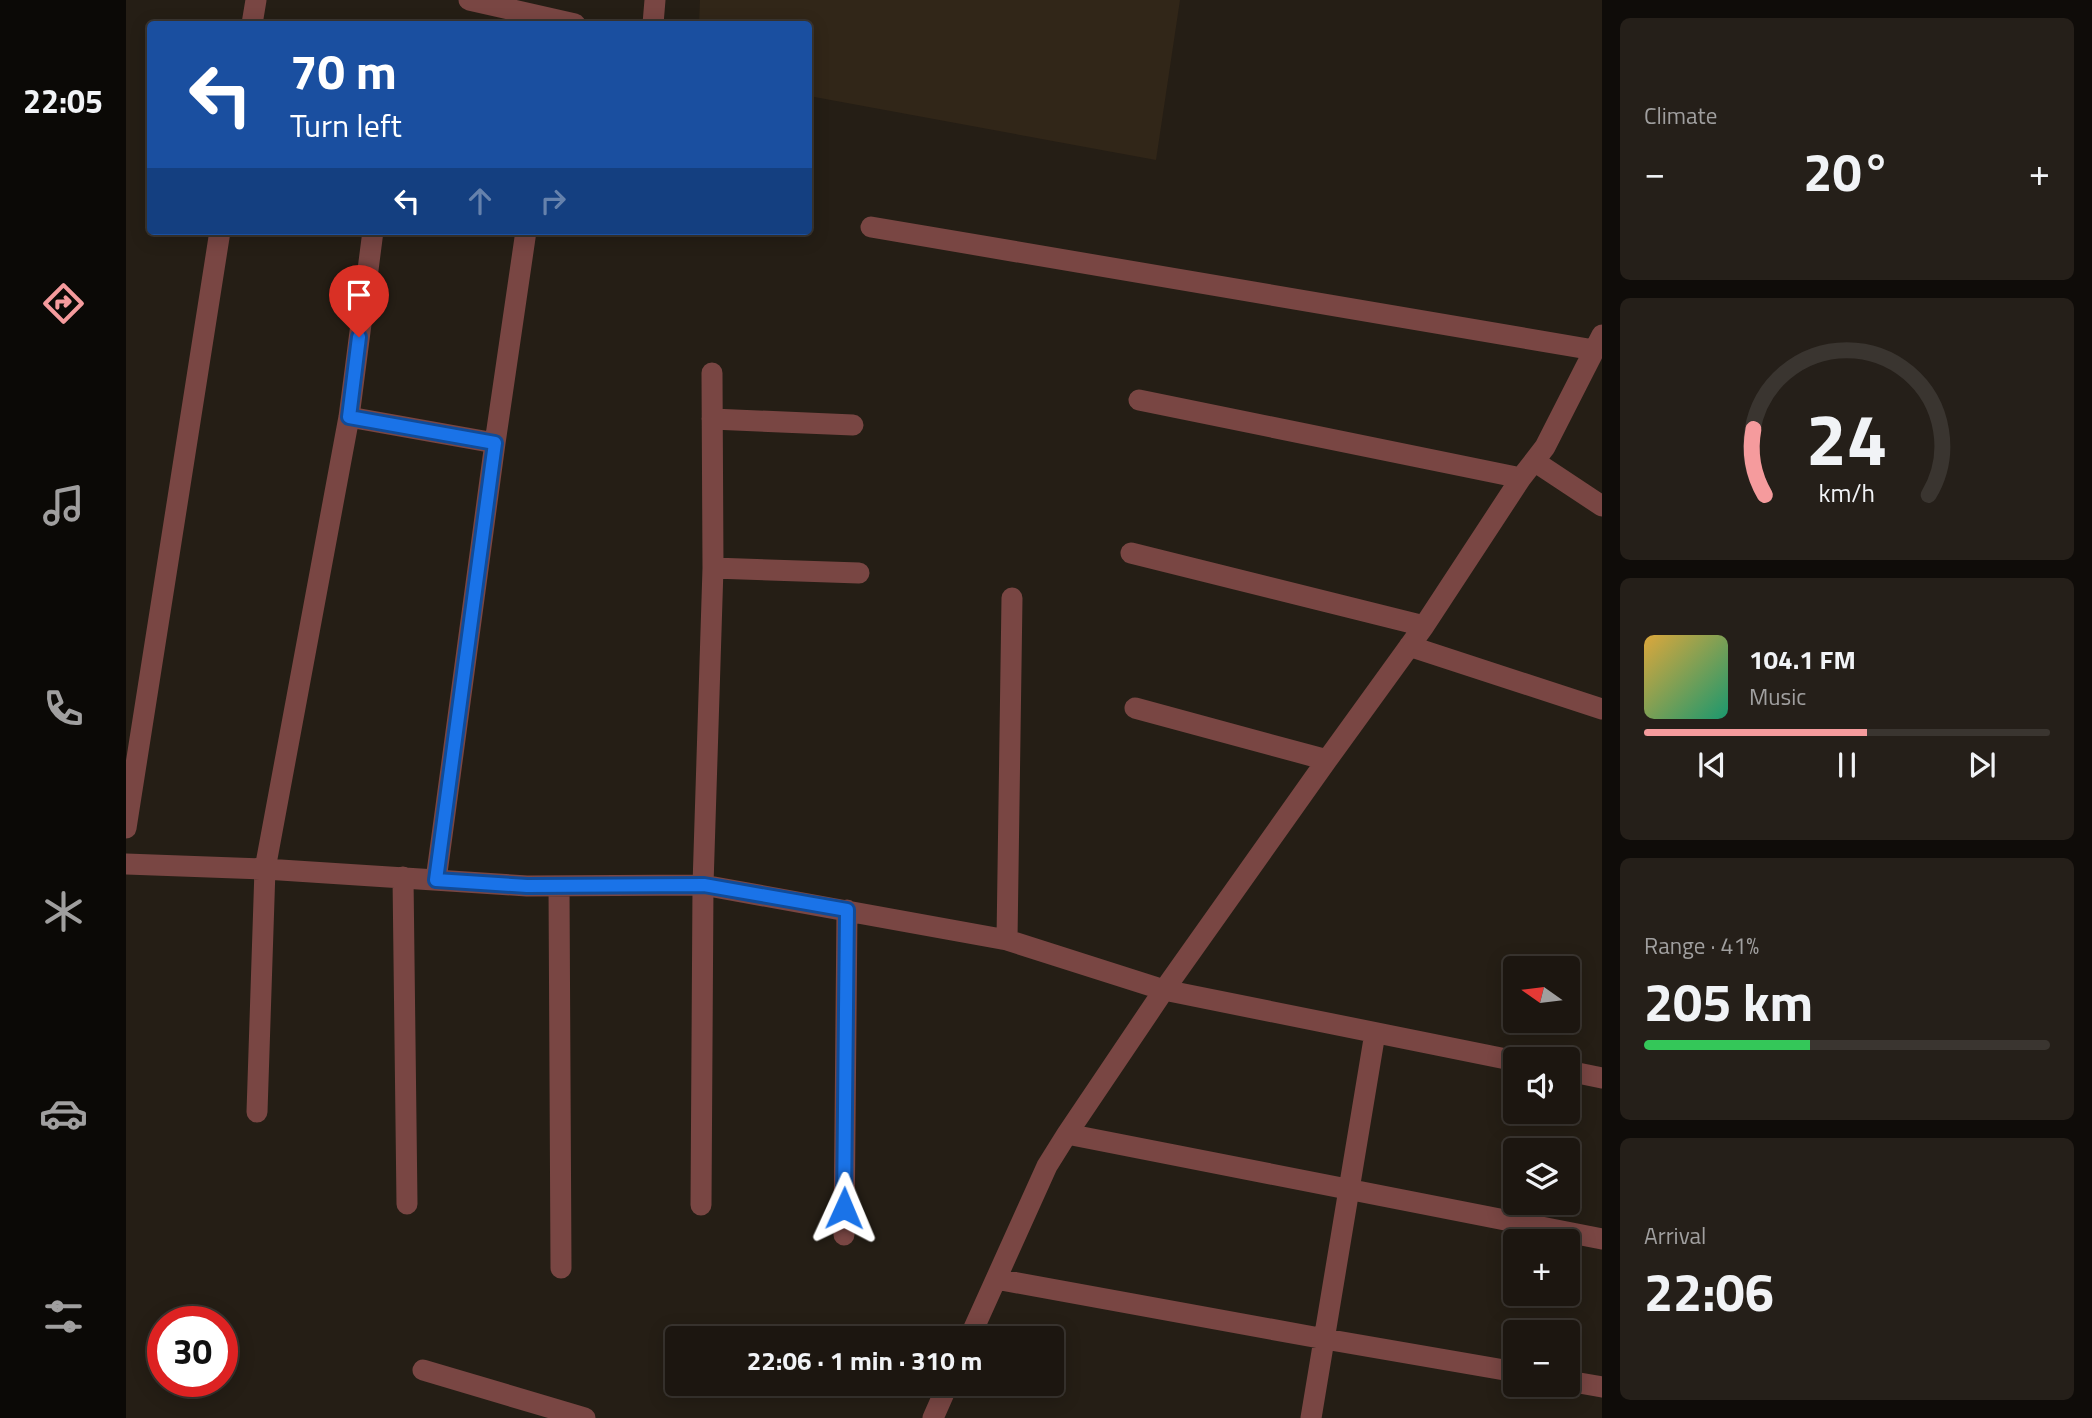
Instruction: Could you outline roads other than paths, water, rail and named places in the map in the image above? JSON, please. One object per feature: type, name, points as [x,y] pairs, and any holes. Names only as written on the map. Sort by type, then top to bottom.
[{"type":"street","points":[[252,21],[256,0]]},
{"type":"street","points":[[469,0],[562,21]]},
{"type":"street","points":[[653,21],[655,0]]},
{"type":"street","points":[[871,227],[1598,342],[1545,447],[1424,626],[1164,990],[1067,1134],[1048,1166],[975,1326]]},
{"type":"street","points":[[126,828],[219,235]]},
{"type":"street","points":[[257,1112],[265,869],[349,417],[372,235]]},
{"type":"street","points":[[436,880],[525,235]]},
{"type":"street","points":[[701,1205],[704,885],[713,568],[712,373]]},
{"type":"street","points":[[1139,400],[1527,470],[1602,506]]},
{"type":"street","points":[[349,417],[495,443]]},
{"type":"street","points":[[712,419],[853,425]]},
{"type":"street","points":[[1131,553],[1424,626]]},
{"type":"street","points":[[713,568],[859,573]]},
{"type":"street","points":[[1007,940],[1012,598]]},
{"type":"street","points":[[1409,646],[1602,709]]},
{"type":"street","points":[[1135,708],[1327,760]]},
{"type":"street","points":[[126,864],[265,869],[527,886],[704,885],[1007,940],[1164,990],[1503,1058]]},
{"type":"street","points":[[402,877],[407,1204]]},
{"type":"street","points":[[559,886],[561,1268]]},
{"type":"street","points":[[844,1236],[847,910]]},
{"type":"street","points":[[1311,1418],[1375,1033]]},
{"type":"street","points":[[1580,1073],[1602,1078]]},
{"type":"street","points":[[1067,1134],[1602,1239]]},
{"type":"street","points":[[996,1279],[1503,1370]]},
{"type":"street","points":[[423,1370],[585,1418]]},
{"type":"street","points":[[1580,1383],[1602,1387]]},
{"type":"street","points":[[937,1417],[944,1396]]}]
